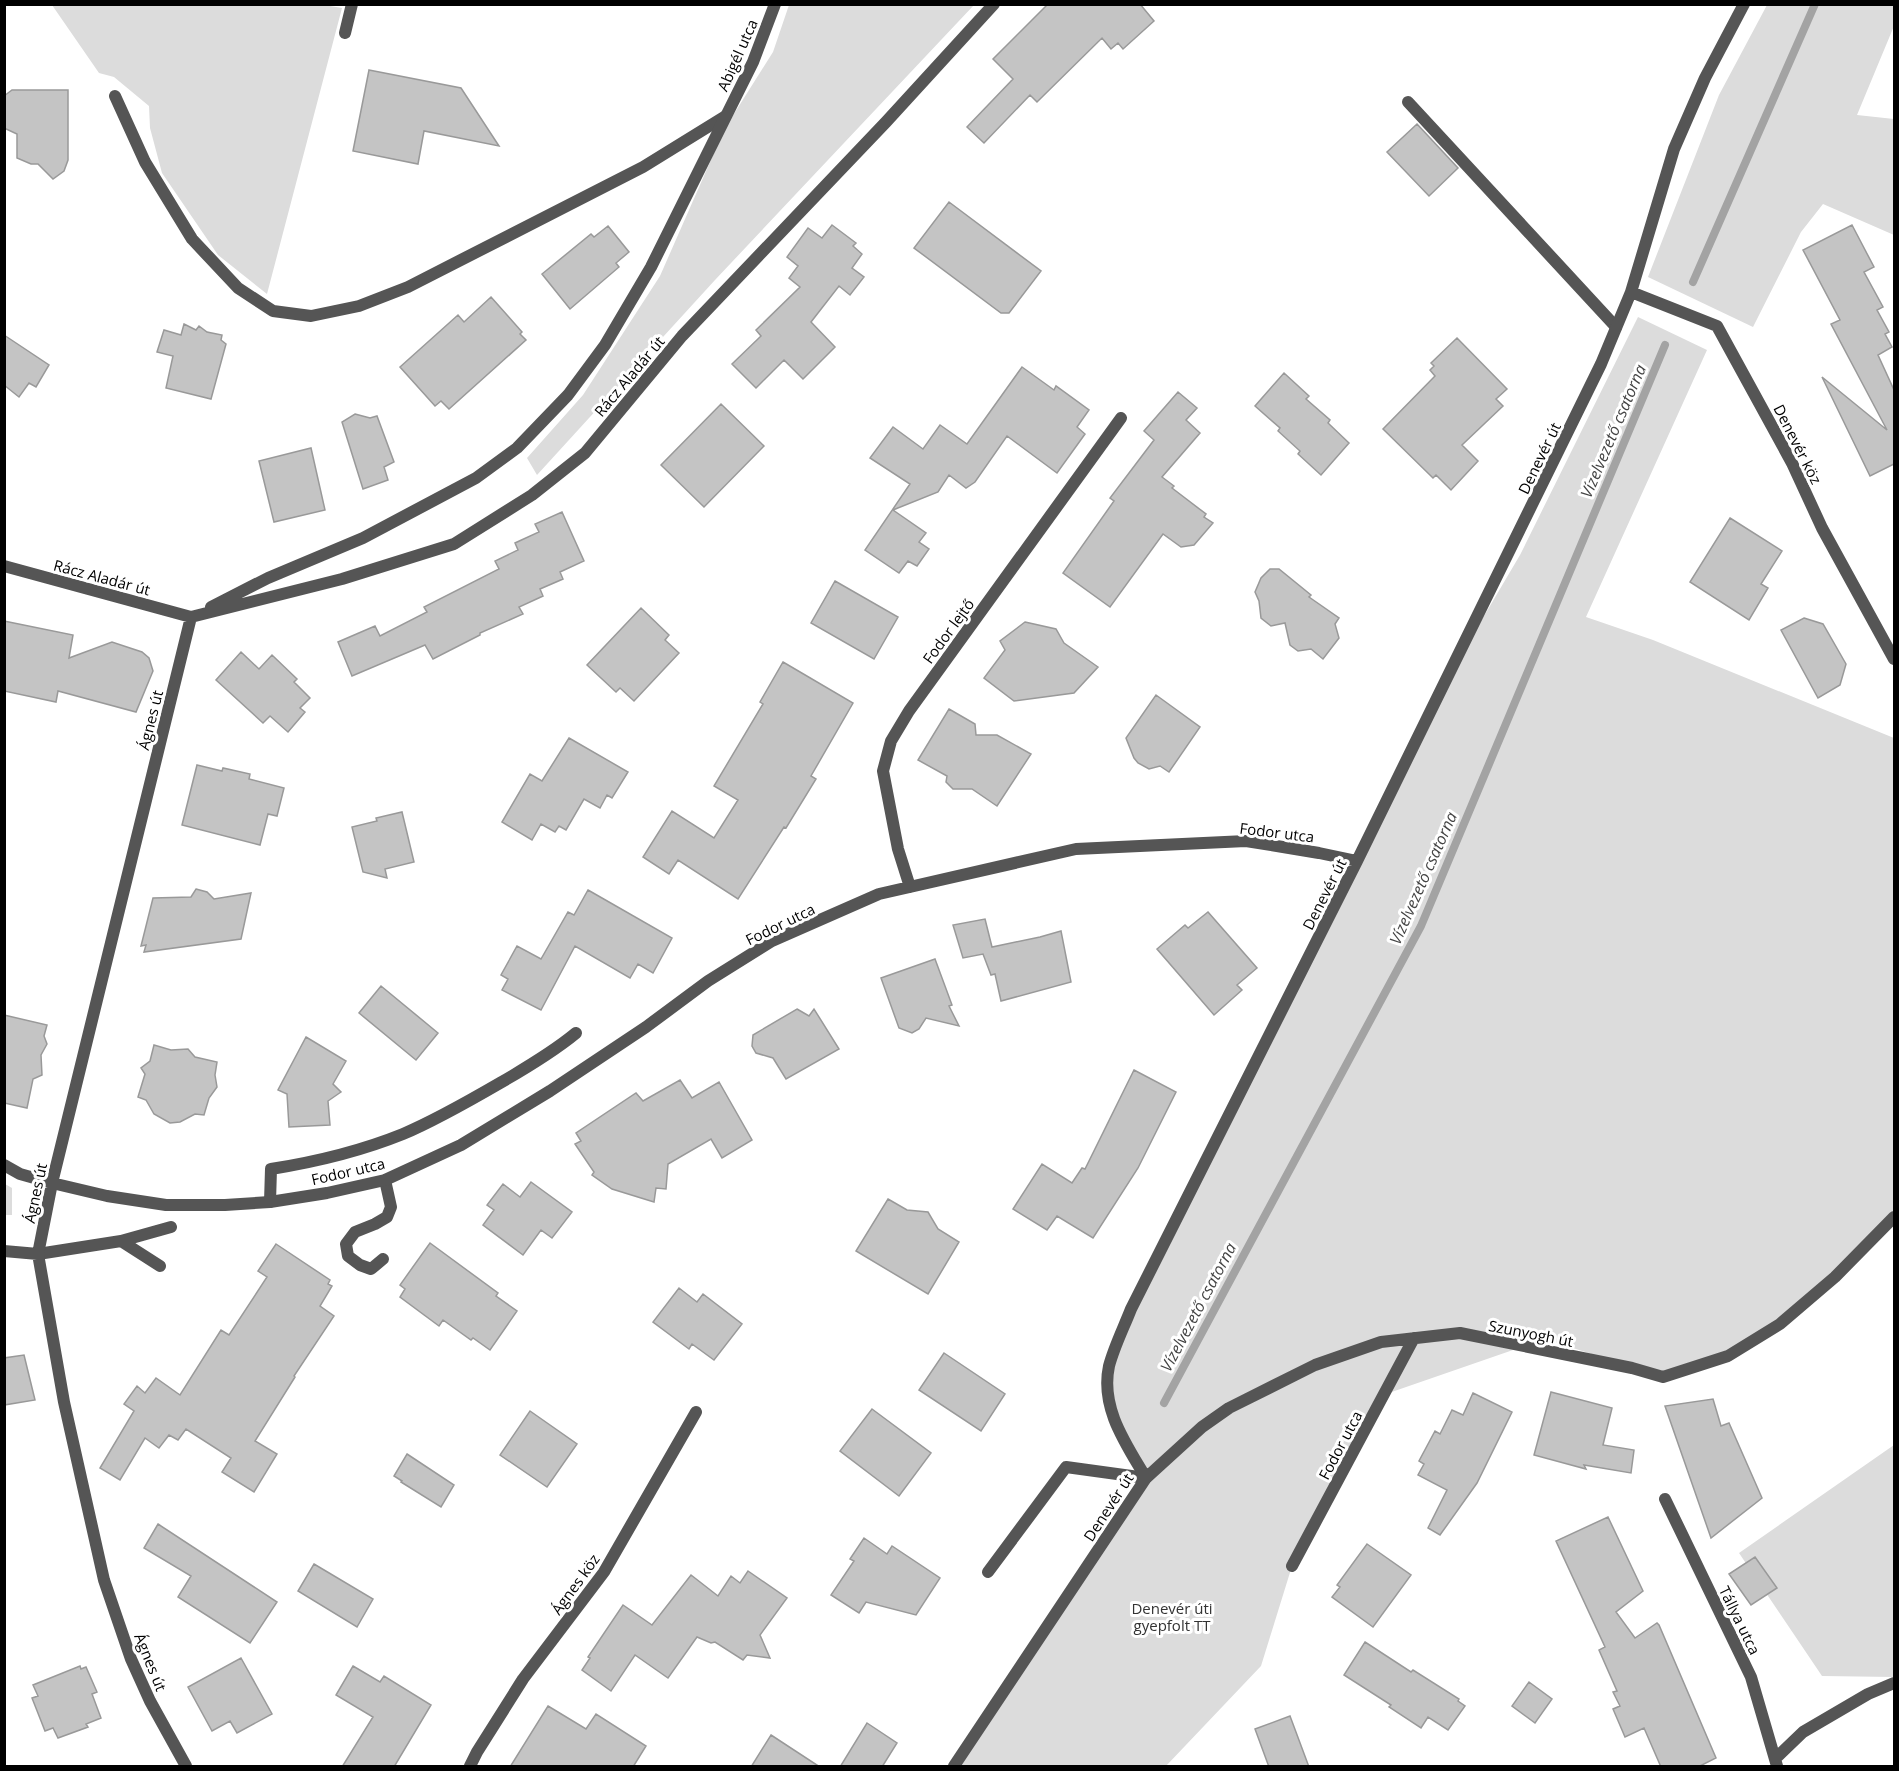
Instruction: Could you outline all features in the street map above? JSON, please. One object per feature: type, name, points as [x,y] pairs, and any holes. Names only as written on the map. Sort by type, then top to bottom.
[{"type":"street","points":[[345,33],[352,4]]},
{"type":"street","name":"Abigél utca","points":[[724,117],[753,62],[775,4]]},
{"type":"street","name":"Rácz Aladár út","points":[[4,566],[191,617],[342,579],[454,544],[532,495],[585,453],[682,336],[886,122],[994,4]]},
{"type":"street","name":"Denevér út","points":[[954,1767],[1146,1478],[1119,1432],[1107,1398],[1109,1366],[1131,1309],[1357,861],[1601,364],[1631,292],[1674,149],[1705,78],[1744,4]]},
{"type":"street","points":[[115,96],[145,162],[192,239],[238,288],[273,311],[311,316],[359,306],[408,287],[643,167],[724,117]]},
{"type":"street","points":[[1408,102],[1616,327]]},
{"type":"street","points":[[191,617],[268,578],[363,538],[412,513],[476,478],[517,448],[568,395],[605,345],[651,267],[724,117]]},
{"type":"street","name":"Denevér köz","points":[[1631,292],[1717,326],[1792,463],[1822,528],[1894,659]]},
{"type":"street","name":"Fodor lejtő","points":[[910,887],[898,849],[883,771],[891,741],[915,702],[1121,418]]},
{"type":"street","name":"Ágnes út","points":[[186,1767],[141,1680],[104,1580],[64,1401],[38,1254],[52,1183],[191,617]]},
{"type":"street","name":"Fodor utca","points":[[4,1165],[20,1174],[52,1183],[107,1196],[166,1204],[225,1205],[270,1202],[386,1180],[461,1144],[550,1091],[646,1027],[708,981],[772,941],[879,894],[1076,849],[1246,841],[1357,861]]},
{"type":"street","name":"Fodor utca","points":[[270,1202],[271,1169],[318,1161],[402,1134],[490,1089],[576,1033]]},
{"type":"street","points":[[383,1259],[371,1269],[360,1265],[348,1256],[346,1244],[355,1232],[387,1217],[391,1207],[386,1180]]},
{"type":"street","name":"Szunyogh út","points":[[1146,1478],[1202,1427],[1229,1408],[1315,1365],[1381,1342],[1460,1334],[1632,1368],[1663,1377],[1728,1356],[1780,1324],[1835,1277],[1894,1217]]},
{"type":"street","points":[[4,1251],[38,1254],[121,1241],[171,1227]]},
{"type":"street","points":[[121,1241],[160,1266]]},
{"type":"street","name":"Fodor utca","points":[[1292,1566],[1414,1338]]},
{"type":"street","name":"Ágnes köz","points":[[470,1767],[523,1679],[604,1572],[696,1412]]},
{"type":"street","points":[[988,1572],[1066,1467],[1146,1478]]},
{"type":"street","name":"Tállya utca","points":[[1665,1499],[1751,1677],[1776,1762]]},
{"type":"street","name":"Tállya utca","points":[[1776,1762],[1803,1732],[1894,1683]]},
{"type":"green space","points":[[52,5],[324,5],[342,8],[267,294],[218,255],[162,173],[150,128],[149,106],[114,77],[99,73]]},
{"type":"green space","points":[[789,5],[974,5],[715,280],[537,475],[527,458],[583,395],[660,276],[725,128],[773,52]]},
{"type":"green space","points":[[1767,5],[1894,5],[1894,26],[1857,115],[1894,119],[1894,235],[1823,204],[1801,232],[1753,327],[1648,277],[1719,95]]},
{"type":"green space","name":"Denevér úti gyepfolt TT","points":[[1638,317],[1707,350],[1586,617],[1653,640],[1894,738],[1894,1217],[1835,1277],[1728,1356],[1663,1377],[1545,1339],[1383,1395],[1292,1566],[1261,1666],[1166,1766],[954,1766],[1146,1478],[1119,1432],[1109,1366],[1451,672],[1520,555]]},
{"type":"green space","points":[[5,1184],[12,1188],[12,1215],[5,1215]]},
{"type":"green space","points":[[1894,1445],[1894,1677],[1822,1676],[1739,1553]]},
{"type":"building","points":[[1048,4],[1140,4],[1154,21],[1123,49],[1118,43],[1111,49],[1102,38],[1037,102],[1030,95],[984,143],[967,127],[1013,79],[993,59]]},
{"type":"building","points":[[369,70],[461,88],[499,146],[424,131],[418,164],[353,151]]},
{"type":"building","points":[[12,90],[68,90],[68,160],[64,171],[53,179],[38,164],[31,164],[17,158],[17,134],[4,128],[4,96]]},
{"type":"building","points":[[1417,124],[1458,168],[1429,196],[1387,152]]},
{"type":"building","points":[[949,202],[1041,271],[1009,313],[1001,313],[914,248]]},
{"type":"building","points":[[832,225],[856,243],[853,246],[862,254],[852,268],[864,277],[850,295],[839,286],[811,322],[835,347],[803,379],[784,360],[756,388],[732,364],[761,336],[756,330],[800,287],[789,278],[798,266],[787,257],[808,228],[822,238]]},
{"type":"building","points":[[1852,225],[1874,267],[1864,272],[1883,307],[1877,310],[1889,332],[1885,334],[1892,347],[1878,355],[1894,390],[1894,464],[1870,476],[1822,377],[1887,430],[1831,324],[1840,320],[1803,250]]},
{"type":"building","points":[[608,226],[629,252],[616,263],[619,267],[570,309],[542,274],[591,234],[594,237]]},
{"type":"building","points":[[491,297],[522,332],[520,334],[526,340],[449,409],[441,401],[435,406],[400,367],[458,315],[464,322]]},
{"type":"building","points":[[184,324],[196,330],[199,326],[207,332],[222,335],[221,340],[226,344],[211,399],[166,388],[173,356],[157,352],[164,330],[181,335]]},
{"type":"building","points":[[4,335],[49,365],[36,387],[29,383],[19,397],[4,385]]},
{"type":"building","points":[[1457,338],[1507,389],[1496,399],[1503,406],[1462,445],[1478,461],[1451,490],[1436,475],[1433,478],[1383,429],[1435,376],[1430,370],[1434,366],[1431,363]]},
{"type":"building","points":[[1022,367],[1054,390],[1056,386],[1089,410],[1077,427],[1085,434],[1057,473],[1007,436],[975,482],[966,488],[949,475],[938,492],[893,510],[926,533],[919,542],[929,549],[917,566],[908,561],[899,573],[865,550],[910,484],[870,458],[893,427],[923,449],[940,425],[967,444]]},
{"type":"building","points":[[1284,373],[1309,396],[1306,399],[1330,420],[1328,423],[1349,443],[1321,475],[1298,454],[1300,451],[1278,431],[1280,428],[1255,406]]},
{"type":"building","points":[[1178,392],[1197,408],[1186,420],[1200,433],[1162,477],[1174,486],[1172,488],[1206,514],[1204,517],[1213,523],[1194,545],[1181,547],[1163,534],[1110,607],[1063,573],[1114,501],[1110,498],[1154,440],[1144,431]]},
{"type":"building","points":[[721,404],[764,446],[704,507],[661,465]]},
{"type":"building","points":[[355,414],[370,418],[377,416],[394,462],[384,467],[388,480],[363,489],[342,422]]},
{"type":"building","points":[[311,448],[325,510],[274,522],[259,461]]},
{"type":"building","points":[[562,512],[584,561],[560,572],[563,579],[540,589],[543,596],[519,607],[523,614],[480,633],[433,659],[425,645],[352,676],[338,642],[375,626],[380,636],[427,612],[424,607],[499,569],[495,561],[518,550],[515,543],[539,532],[535,524]]},
{"type":"building","points":[[1730,518],[1782,551],[1761,584],[1768,588],[1749,620],[1690,582]]},
{"type":"building","points":[[1270,569],[1279,569],[1311,595],[1309,597],[1339,618],[1335,624],[1339,638],[1323,659],[1311,649],[1298,651],[1290,645],[1285,623],[1271,626],[1261,618],[1259,601],[1255,592],[1261,578]]},
{"type":"building","points":[[835,581],[898,617],[874,659],[811,623]]},
{"type":"building","points":[[641,608],[669,635],[665,640],[679,653],[634,701],[620,688],[616,692],[587,665]]},
{"type":"building","points":[[1804,618],[1823,624],[1846,664],[1840,685],[1818,698],[1781,630]]},
{"type":"building","points":[[4,621],[73,635],[69,658],[112,642],[142,652],[149,658],[153,671],[136,712],[58,691],[56,702],[4,691]]},
{"type":"building","points":[[1025,622],[1056,629],[1064,643],[1098,667],[1074,693],[1014,701],[984,678],[1005,650],[1000,641]]},
{"type":"building","points":[[241,652],[259,669],[272,655],[297,679],[294,682],[310,698],[300,708],[305,712],[288,732],[270,716],[263,723],[216,680]]},
{"type":"building","points":[[783,662],[853,703],[811,776],[816,779],[738,899],[678,860],[669,874],[643,857],[672,811],[714,838],[738,800],[714,786],[763,704],[760,702]]},
{"type":"building","points":[[1156,695],[1200,727],[1169,772],[1160,766],[1149,769],[1138,763],[1126,738]]},
{"type":"building","points":[[949,709],[975,724],[976,735],[997,735],[1031,754],[997,806],[972,789],[953,789],[946,782],[947,776],[918,760]]},
{"type":"building","points":[[569,738],[628,772],[612,798],[607,795],[600,808],[584,799],[566,830],[559,826],[555,832],[541,824],[532,840],[502,822],[530,774],[542,781]]},
{"type":"building","points":[[197,765],[250,774],[249,779],[284,788],[277,816],[268,814],[260,845],[182,825]]},
{"type":"building","points":[[402,812],[414,862],[385,869],[387,878],[363,872],[352,827]]},
{"type":"building","points":[[196,889],[207,892],[214,899],[251,893],[241,939],[144,952],[146,945],[141,946],[153,898],[191,897]]},
{"type":"building","points":[[588,890],[672,938],[653,973],[638,964],[630,978],[575,946],[541,1010],[502,990],[508,979],[501,975],[517,946],[541,959],[568,912],[574,915]]},
{"type":"building","points":[[1208,912],[1257,968],[1237,985],[1242,990],[1214,1015],[1157,949],[1185,925],[1188,928]]},
{"type":"building","points":[[985,919],[992,947],[1061,931],[1071,982],[1001,1001],[995,974],[991,975],[983,954],[963,958],[953,925]]},
{"type":"building","points":[[935,959],[952,1005],[949,1006],[959,1026],[926,1018],[919,1029],[912,1033],[899,1028],[881,978]]},
{"type":"building","points":[[381,986],[438,1033],[416,1060],[359,1013]]},
{"type":"building","points":[[797,1009],[809,1016],[814,1009],[839,1049],[786,1079],[773,1058],[756,1053],[752,1046],[753,1035]]},
{"type":"building","points":[[4,1015],[47,1025],[44,1036],[47,1044],[41,1055],[42,1075],[33,1079],[27,1108],[4,1103]]},
{"type":"building","points":[[306,1037],[346,1061],[333,1084],[341,1092],[328,1101],[330,1125],[289,1127],[287,1094],[278,1090]]},
{"type":"building","points":[[154,1045],[171,1050],[188,1049],[195,1057],[217,1062],[215,1075],[217,1087],[209,1098],[204,1115],[195,1114],[180,1122],[170,1123],[154,1114],[146,1100],[138,1097],[145,1074],[141,1068],[150,1061]]},
{"type":"building","points":[[1134,1070],[1176,1092],[1138,1168],[1093,1238],[1057,1216],[1047,1230],[1013,1209],[1042,1164],[1072,1183],[1082,1168],[1085,1169]]},
{"type":"building","points":[[680,1080],[692,1098],[719,1082],[752,1140],[722,1158],[711,1139],[668,1164],[666,1189],[656,1188],[654,1202],[612,1189],[592,1175],[594,1172],[575,1144],[581,1141],[576,1133],[636,1093],[643,1101]]},
{"type":"building","points":[[531,1182],[572,1212],[552,1238],[541,1230],[523,1255],[483,1225],[494,1210],[487,1205],[503,1184],[520,1197]]},
{"type":"building","points":[[888,1199],[907,1210],[928,1212],[938,1229],[959,1242],[928,1294],[856,1251]]},
{"type":"building","points":[[430,1243],[498,1293],[496,1296],[517,1311],[490,1350],[443,1320],[439,1326],[400,1297],[405,1289],[400,1285]]},
{"type":"building","points":[[276,1244],[330,1280],[328,1284],[332,1286],[320,1306],[334,1316],[255,1441],[277,1454],[254,1492],[222,1472],[231,1458],[186,1429],[178,1440],[169,1435],[159,1448],[145,1438],[120,1480],[100,1468],[134,1411],[124,1404],[137,1386],[145,1393],[156,1378],[180,1395],[221,1330],[229,1335],[267,1277],[258,1271]]},
{"type":"building","points":[[679,1288],[697,1302],[703,1294],[742,1324],[714,1360],[692,1344],[689,1349],[653,1322]]},
{"type":"building","points":[[944,1353],[1005,1394],[981,1431],[919,1390]]},
{"type":"building","points":[[24,1355],[35,1400],[4,1405],[4,1358]]},
{"type":"building","points":[[1551,1392],[1612,1408],[1603,1445],[1634,1450],[1631,1473],[1584,1465],[1586,1469],[1534,1455]]},
{"type":"building","points":[[1473,1393],[1512,1412],[1477,1483],[1440,1535],[1428,1528],[1447,1490],[1418,1475],[1424,1464],[1419,1461],[1435,1431],[1440,1434],[1452,1410],[1463,1415]]},
{"type":"building","points":[[1713,1399],[1721,1426],[1729,1423],[1762,1498],[1711,1538],[1665,1406]]},
{"type":"building","points":[[872,1409],[931,1453],[899,1496],[840,1451]]},
{"type":"building","points":[[530,1411],[577,1444],[547,1487],[500,1455]]},
{"type":"building","points":[[407,1454],[454,1485],[441,1507],[394,1476]]},
{"type":"building","points":[[1608,1517],[1643,1591],[1616,1612],[1635,1638],[1657,1623],[1659,1625],[1716,1758],[1698,1767],[1661,1767],[1644,1728],[1625,1737],[1613,1709],[1620,1706],[1613,1692],[1617,1691],[1599,1650],[1605,1647],[1556,1541]]},
{"type":"building","points":[[158,1524],[277,1602],[250,1643],[178,1597],[191,1576],[144,1548]]},
{"type":"building","points":[[864,1538],[887,1554],[892,1546],[940,1578],[916,1615],[866,1602],[859,1613],[831,1595],[854,1561],[850,1559]]},
{"type":"building","points":[[1367,1544],[1411,1575],[1373,1627],[1332,1597],[1340,1587],[1337,1585]]},
{"type":"building","points":[[1755,1557],[1777,1588],[1751,1605],[1729,1574]]},
{"type":"building","points":[[314,1564],[373,1599],[357,1627],[298,1591]]},
{"type":"building","points":[[748,1571],[787,1598],[760,1635],[770,1658],[747,1655],[743,1660],[715,1642],[711,1643],[697,1637],[668,1678],[635,1655],[611,1691],[582,1670],[590,1658],[588,1657],[623,1605],[652,1625],[691,1575],[718,1596],[731,1576],[740,1583]]},
{"type":"building","points":[[1365,1642],[1411,1672],[1413,1670],[1459,1699],[1458,1701],[1465,1706],[1448,1730],[1428,1717],[1421,1728],[1389,1707],[1391,1705],[1344,1675]]},
{"type":"building","points":[[241,1658],[272,1714],[237,1733],[230,1721],[212,1731],[188,1687]]},
{"type":"building","points":[[80,1666],[81,1669],[86,1667],[97,1692],[92,1694],[101,1718],[86,1724],[88,1727],[58,1738],[53,1728],[45,1731],[32,1698],[38,1696],[33,1685]]},
{"type":"building","points":[[353,1666],[380,1682],[384,1676],[431,1705],[394,1767],[342,1767],[373,1717],[336,1695]]},
{"type":"building","points":[[1529,1682],[1552,1699],[1535,1723],[1512,1706]]},
{"type":"building","points":[[548,1706],[586,1729],[596,1714],[646,1746],[633,1767],[510,1767]]},
{"type":"building","points":[[1290,1716],[1309,1767],[1269,1767],[1255,1729]]},
{"type":"building","points":[[867,1723],[897,1743],[882,1767],[840,1767]]},
{"type":"building","points":[[771,1735],[820,1767],[751,1767]]},
{"type":"waterway","name":"Vízelvezető csatorna","points":[[1693,282],[1815,4]]},
{"type":"waterway","name":"Vízelvezető csatorna","points":[[1164,1403],[1421,926],[1665,345]]}]
